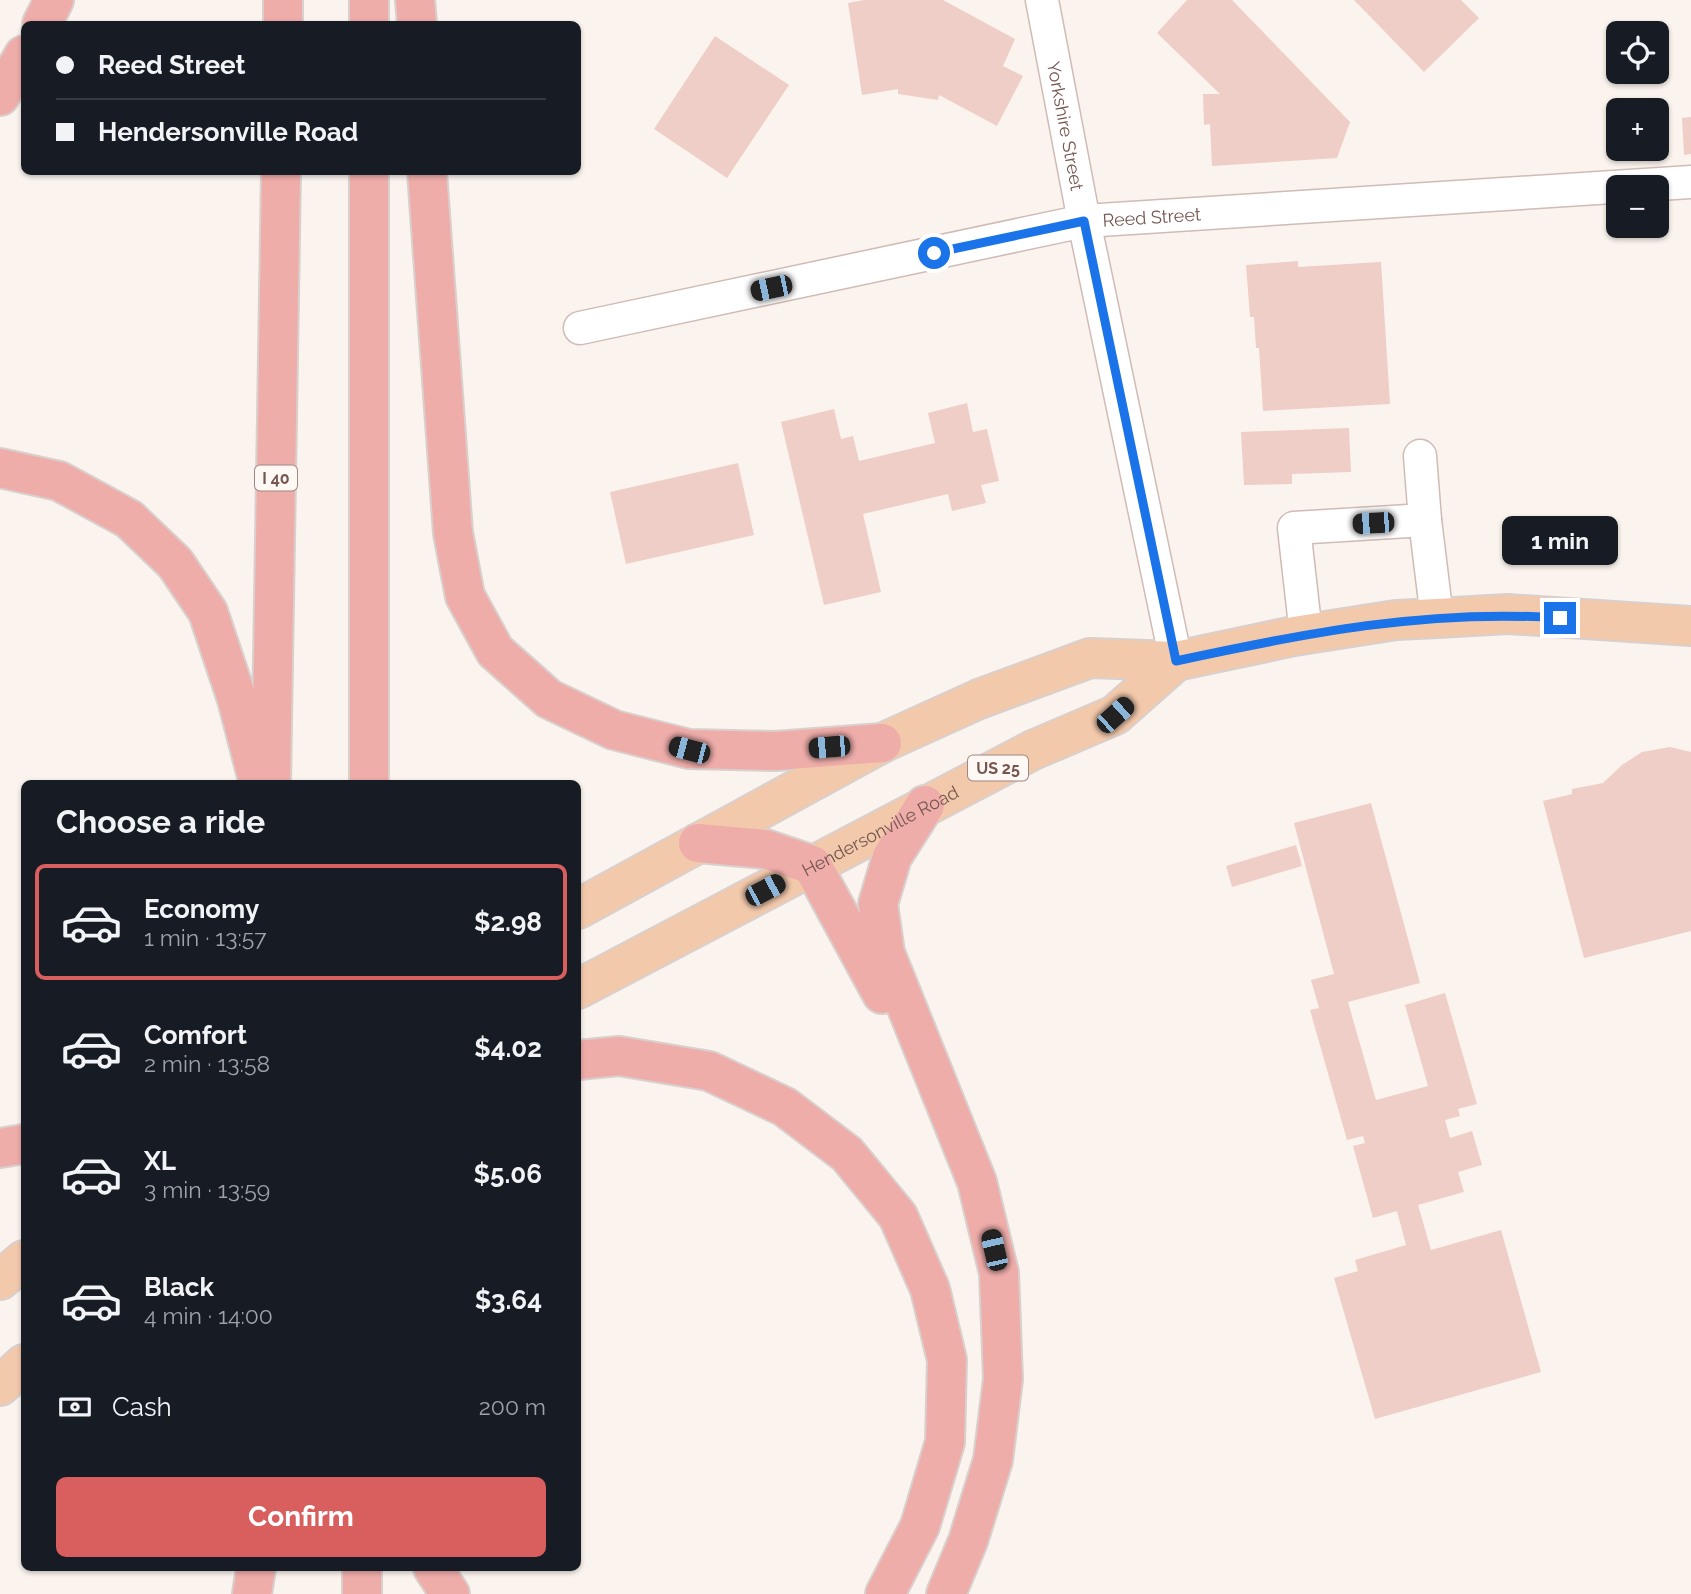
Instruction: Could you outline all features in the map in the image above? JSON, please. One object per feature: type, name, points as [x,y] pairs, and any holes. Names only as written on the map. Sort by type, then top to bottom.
[{"type":"highway","points":[[44,21],[54,0]]},
{"type":"highway","points":[[283,0],[283,21]]},
{"type":"highway","points":[[369,0],[369,21]]},
{"type":"highway","points":[[415,0],[417,21]]},
{"type":"highway","points":[[0,96],[21,60]]},
{"type":"highway","name":"I 40","points":[[271,780],[281,175]]},
{"type":"highway","points":[[369,175],[369,780]]},
{"type":"highway","points":[[427,175],[453,533],[466,596],[495,651],[549,699],[614,730],[689,750],[776,751],[882,743]]},
{"type":"highway","points":[[0,468],[59,481],[129,519],[175,563],[208,612],[237,699],[258,780]]},
{"type":"highway","points":[[925,806],[892,857],[878,904],[884,953],[977,1182],[999,1273],[1003,1379],[993,1460],[968,1542],[946,1594]]},
{"type":"highway","points":[[698,843],[765,849],[811,865],[884,999],[934,1075]]},
{"type":"highway","points":[[581,1060],[619,1056],[709,1071],[785,1107],[847,1154],[898,1216],[930,1289],[947,1360],[946,1442],[920,1526],[885,1594]]},
{"type":"highway","points":[[0,1148],[21,1144]]},
{"type":"highway","points":[[252,1594],[256,1571]]},
{"type":"highway","points":[[264,1571],[264,1594]]},
{"type":"highway","points":[[362,1571],[362,1594]]},
{"type":"highway","points":[[435,1571],[450,1594]]},
{"type":"main road","name":"Hendersonville Road","points":[[581,907],[882,743],[979,699],[1090,659],[1176,661],[1306,634],[1396,620],[1508,614],[1691,626]]},
{"type":"main road","name":"Hendersonville Road","points":[[581,987],[1034,750],[1115,715],[1176,661]]},
{"type":"main road","points":[[0,1280],[21,1262]]},
{"type":"main road","points":[[0,1386],[21,1367]]},
{"type":"street","name":"Yorkshire Street","points":[[1042,0],[1084,221],[1176,661]]},
{"type":"street","name":"Reed Street","points":[[580,328],[1084,221],[1691,182]]},
{"type":"street","points":[[1420,456],[1437,618]]},
{"type":"street","points":[[1306,634],[1294,528],[1425,520]]},
{"type":"building","points":[[864,0],[943,0],[1015,39],[1003,66],[1023,76],[997,126],[939,95],[938,100],[898,94],[898,89],[862,95],[848,3]]},
{"type":"building","points":[[1187,0],[1232,0],[1350,122],[1337,158],[1212,166],[1210,124],[1204,125],[1203,94],[1220,94],[1157,33]]},
{"type":"building","points":[[1354,0],[1461,0],[1479,18],[1424,72]]},
{"type":"building","points":[[715,36],[789,85],[727,178],[654,129]]},
{"type":"building","points":[[1691,117],[1691,154],[1684,155],[1682,118]]},
{"type":"building","points":[[1298,261],[1298,267],[1381,262],[1390,404],[1263,411],[1259,348],[1256,348],[1254,317],[1250,317],[1246,265]]},
{"type":"building","points":[[967,403],[973,432],[987,429],[999,481],[981,485],[986,503],[952,511],[948,494],[863,514],[881,592],[824,605],[781,422],[834,409],[841,439],[853,436],[859,461],[935,443],[928,413]]},
{"type":"building","points":[[1349,428],[1351,472],[1292,474],[1292,484],[1244,485],[1241,432]]},
{"type":"building","points":[[738,463],[754,535],[626,564],[610,492]]},
{"type":"building","points":[[1670,747],[1691,752],[1691,931],[1584,958],[1543,801],[1572,794],[1572,789],[1603,783],[1622,765],[1642,752]]},
{"type":"building","points":[[1371,803],[1420,983],[1348,1002],[1376,1100],[1428,1086],[1405,1005],[1445,993],[1477,1104],[1458,1109],[1460,1116],[1445,1120],[1450,1138],[1472,1131],[1482,1165],[1458,1172],[1464,1192],[1418,1205],[1431,1250],[1501,1230],[1541,1372],[1375,1419],[1334,1278],[1358,1271],[1355,1260],[1406,1245],[1397,1211],[1373,1218],[1353,1146],[1365,1143],[1363,1136],[1347,1140],[1310,1010],[1319,1008],[1311,980],[1334,974],[1294,823]]},
{"type":"building","points":[[1296,845],[1302,866],[1232,887],[1226,866]]},
{"type":"route","points":[[934,253],[1084,221],[1176,661],[1294,635],[1396,620],[1508,614],[1560,618]]}]
